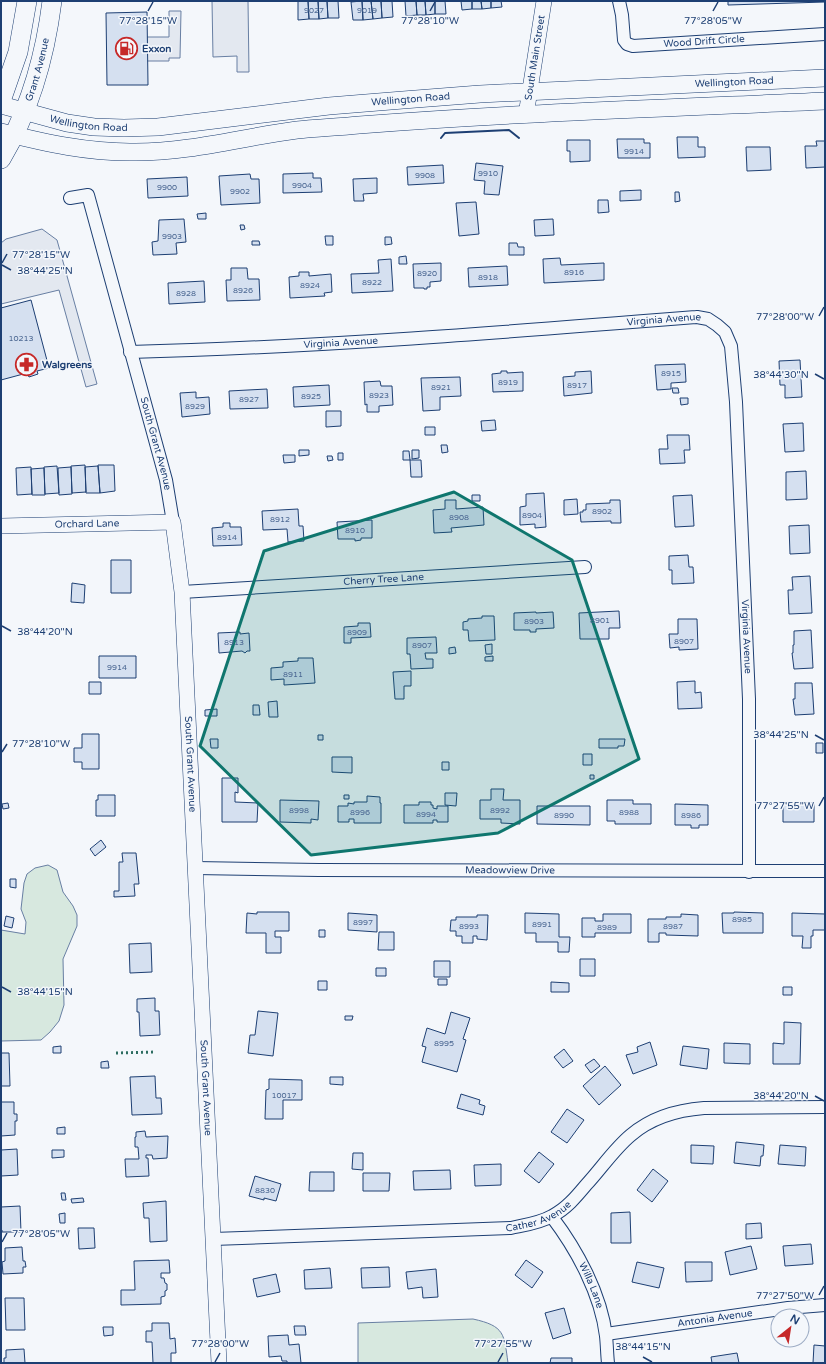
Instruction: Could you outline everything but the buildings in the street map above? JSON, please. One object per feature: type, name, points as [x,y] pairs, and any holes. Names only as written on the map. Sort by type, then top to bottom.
[{"type":"main road","points":[[1,101],[18,52],[27,1]]},
{"type":"main road","name":"Grant Avenue","points":[[1,159],[8,134],[25,112],[41,62],[47,36],[52,1]]},
{"type":"main road","name":"Wellington Road","points":[[1,105],[67,123],[94,127],[151,127],[328,106],[472,95],[825,78]]},
{"type":"main road","points":[[8,134],[33,141],[73,148],[112,152],[138,152],[176,150],[209,146],[297,130],[360,125],[526,115],[825,101]]},
{"type":"street","name":"South Main Street","points":[[526,115],[544,1]]},
{"type":"street","name":"Wood Drift Circle","points":[[619,1],[624,40],[627,44],[633,46],[825,34]]},
{"type":"street","name":"South Grant Avenue","points":[[70,198],[88,195],[166,480],[182,592],[219,1363]]},
{"type":"street","name":"Virginia Avenue","points":[[130,352],[352,342],[697,317],[708,319],[717,325],[725,332],[731,346],[736,402],[749,699],[749,872]]},
{"type":"street","name":"Orchard Lane","points":[[1,526],[173,522]]},
{"type":"street","name":"Cherry Tree Lane","points":[[182,592],[585,567]]},
{"type":"street","name":"Meadowview Drive","points":[[195,868],[319,870],[825,871]]},
{"type":"street","name":"Cather Avenue","points":[[213,1239],[511,1228],[533,1224],[552,1217],[566,1208],[615,1151],[631,1135],[644,1125],[662,1116],[685,1110],[704,1108],[825,1107]]},
{"type":"street","name":"Willa Lane","points":[[552,1217],[576,1251],[589,1280],[606,1334],[608,1363]]},
{"type":"street","name":"Antonia Avenue","points":[[606,1334],[788,1308],[825,1305]]},
{"type":"highlighted area","points":[[454,492],[572,560],[639,759],[498,833],[311,855],[200,746],[264,551]]},
{"type":"shaded area","points":[[212,1],[248,1],[249,72],[237,72],[237,56],[213,57]]},
{"type":"shaded area","points":[[169,11],[181,11],[180,58],[169,58],[169,61],[144,61],[144,37],[169,37]]},
{"type":"shaded area","points":[[42,229],[57,240],[97,384],[86,387],[59,290],[1,304],[1,243],[6,239]]},
{"type":"shaded area","points":[[48,865],[57,870],[63,892],[73,906],[77,915],[77,926],[63,959],[64,1005],[59,1021],[41,1040],[1,1041],[1,930],[25,934],[26,922],[21,909],[24,883],[27,874],[35,868]]},
{"type":"shaded area","points":[[473,1319],[497,1328],[501,1333],[504,1338],[508,1363],[358,1363],[358,1323]]},
{"type":"hedge","points":[[116,1053],[156,1052]]},
{"type":"wall","points":[[441,138],[445,133],[509,130],[519,138]]},
{"type":"place","name":"Exxon","points":[[127,49]]},
{"type":"place","name":"Walgreens","points":[[26,365]]}]
